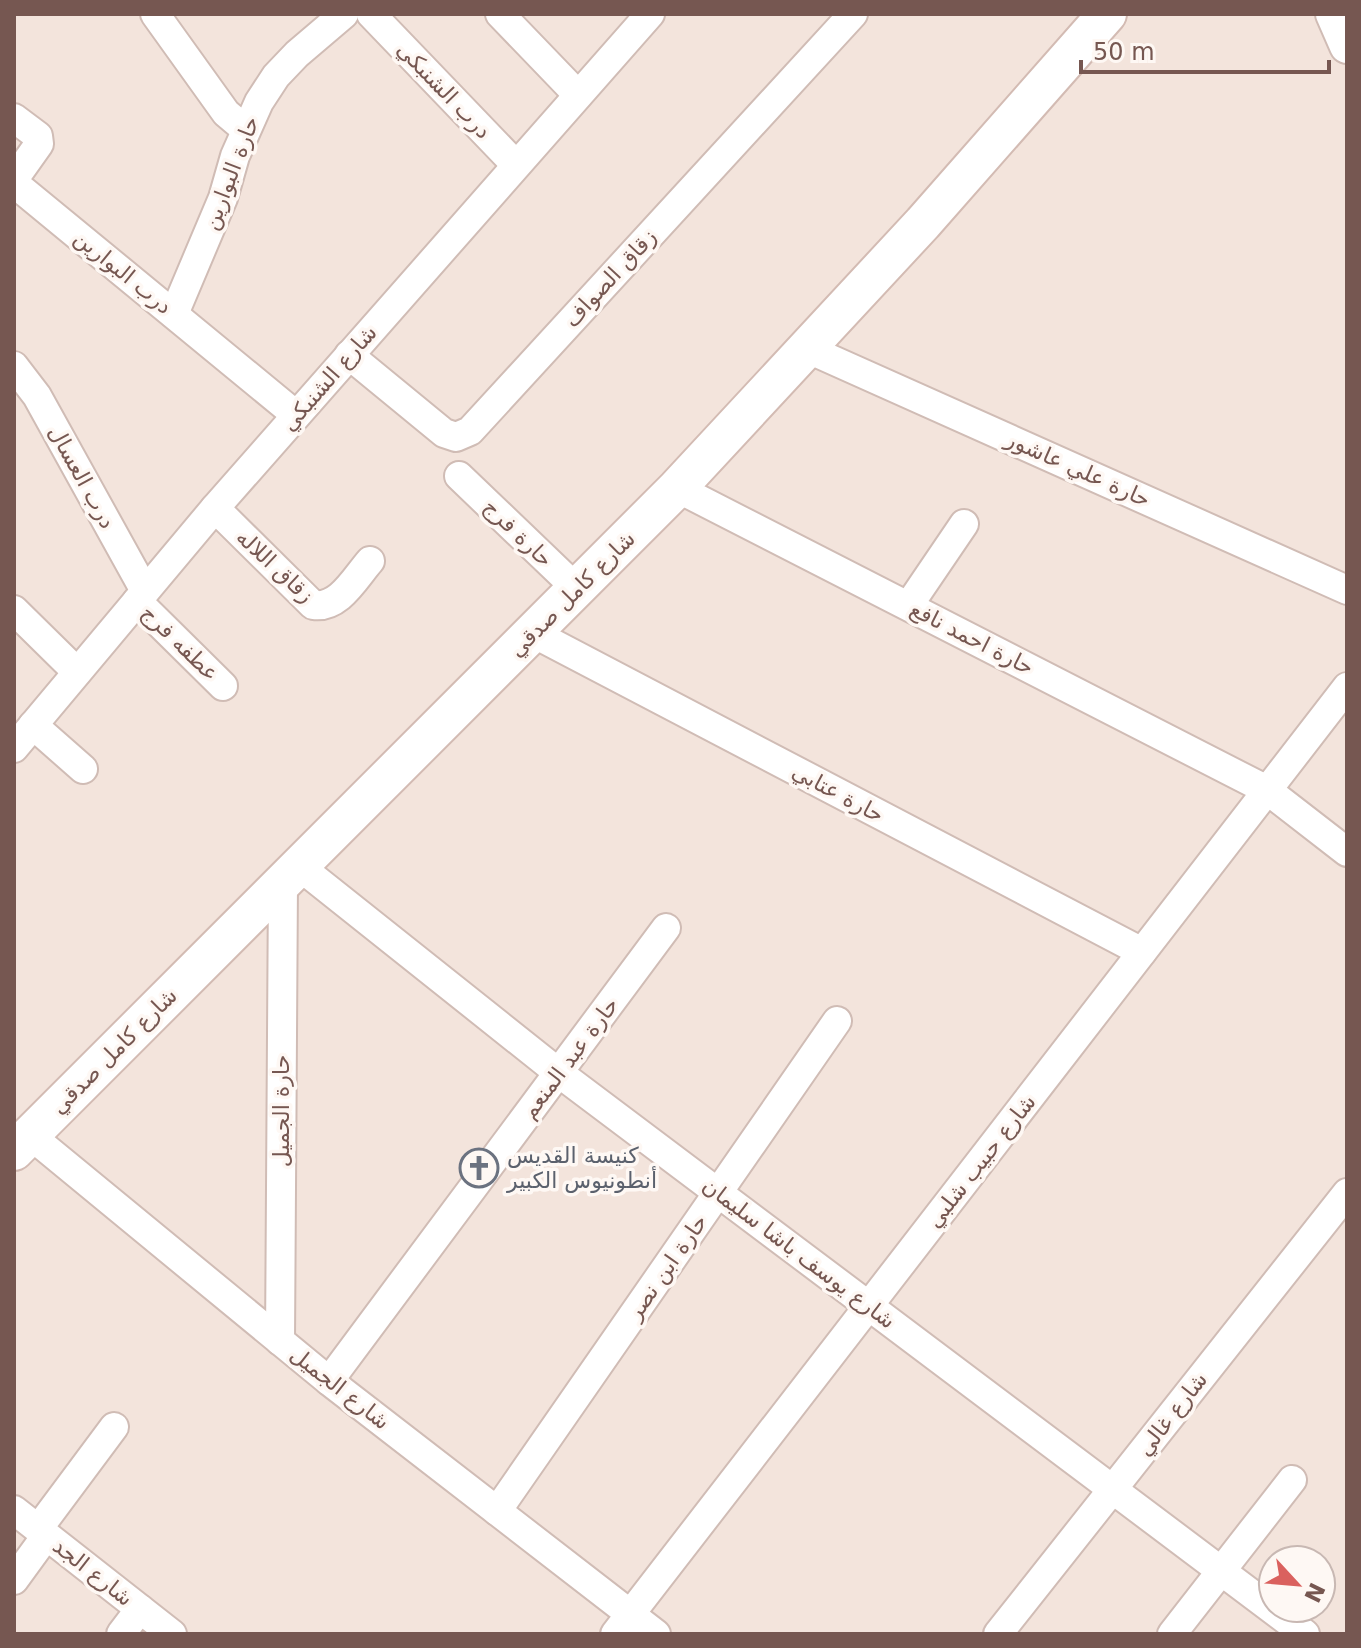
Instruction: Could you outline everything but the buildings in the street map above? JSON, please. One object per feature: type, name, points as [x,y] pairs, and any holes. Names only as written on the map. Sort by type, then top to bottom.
[{"type":"main road","name":"شارع كامل صدقي","points":[[22,1143],[677,488],[934,212],[1107,14]]},
{"type":"street","points":[[155,14],[226,113],[245,129]]},
{"type":"street","name":"حارة البوارين","points":[[174,314],[223,198],[245,129],[259,102],[276,76],[344,14]]},
{"type":"street","name":"درب الشنبكي","points":[[371,14],[516,165]]},
{"type":"street","points":[[500,14],[578,95]]},
{"type":"street","name":"شارع الشنبكي","points":[[14,748],[215,508],[650,14]]},
{"type":"street","name":"زقاق الصواف","points":[[349,355],[444,433],[456,437],[470,431],[853,14]]},
{"type":"street","points":[[1333,14],[1347,46]]},
{"type":"street","name":"درب البوارين","points":[[14,118],[38,136],[39,144],[17,175],[16,184],[296,415]]},
{"type":"street","name":"حارة علي عاشور","points":[[808,349],[1347,590]]},
{"type":"street","name":"درب العسال","points":[[14,366],[37,396],[141,596]]},
{"type":"street","name":"حارة فرج","points":[[459,476],[577,589]]},
{"type":"street","name":"حارة احمد نافع","points":[[677,488],[1267,790],[1347,852]]},
{"type":"street","name":"زقاق اللاله","points":[[215,508],[313,605],[332,604],[370,561]]},
{"type":"street","points":[[909,605],[964,524]]},
{"type":"street","name":"عطفه فرج","points":[[141,596],[223,686]]},
{"type":"street","points":[[14,610],[77,672]]},
{"type":"street","name":"حارة عتابي","points":[[533,633],[1142,952]]},
{"type":"street","name":"شارع حبيب شلبي","points":[[623,1624],[1347,687]]},
{"type":"street","points":[[33,725],[83,769]]},
{"type":"street","name":"شارع يوسف باشا سليمان","points":[[291,874],[1305,1634]]},
{"type":"street","name":"حارة الجميل","points":[[280,1341],[291,874]]},
{"type":"street","name":"حارة عبد المنعم","points":[[329,1381],[666,928]]},
{"type":"street","name":"حارة ابن نصر","points":[[497,1511],[837,1021]]},
{"type":"street","name":"شارع الجميل","points":[[22,1143],[497,1511],[623,1624],[656,1634]]},
{"type":"street","name":"شارع غالي","points":[[998,1634],[1347,1193]]},
{"type":"street","points":[[14,1580],[42,1532],[114,1427]]},
{"type":"street","points":[[1172,1634],[1292,1480]]},
{"type":"street","name":"شارع الجد","points":[[14,1510],[172,1634]]},
{"type":"street","points":[[121,1634],[140,1609]]},
{"type":"shaded area","points":[[14,14],[1347,14],[1347,1634],[14,1634]]},
{"type":"place","name":"كنيسة القديس أنطونيوس الكبير","points":[[479,1168]]}]
